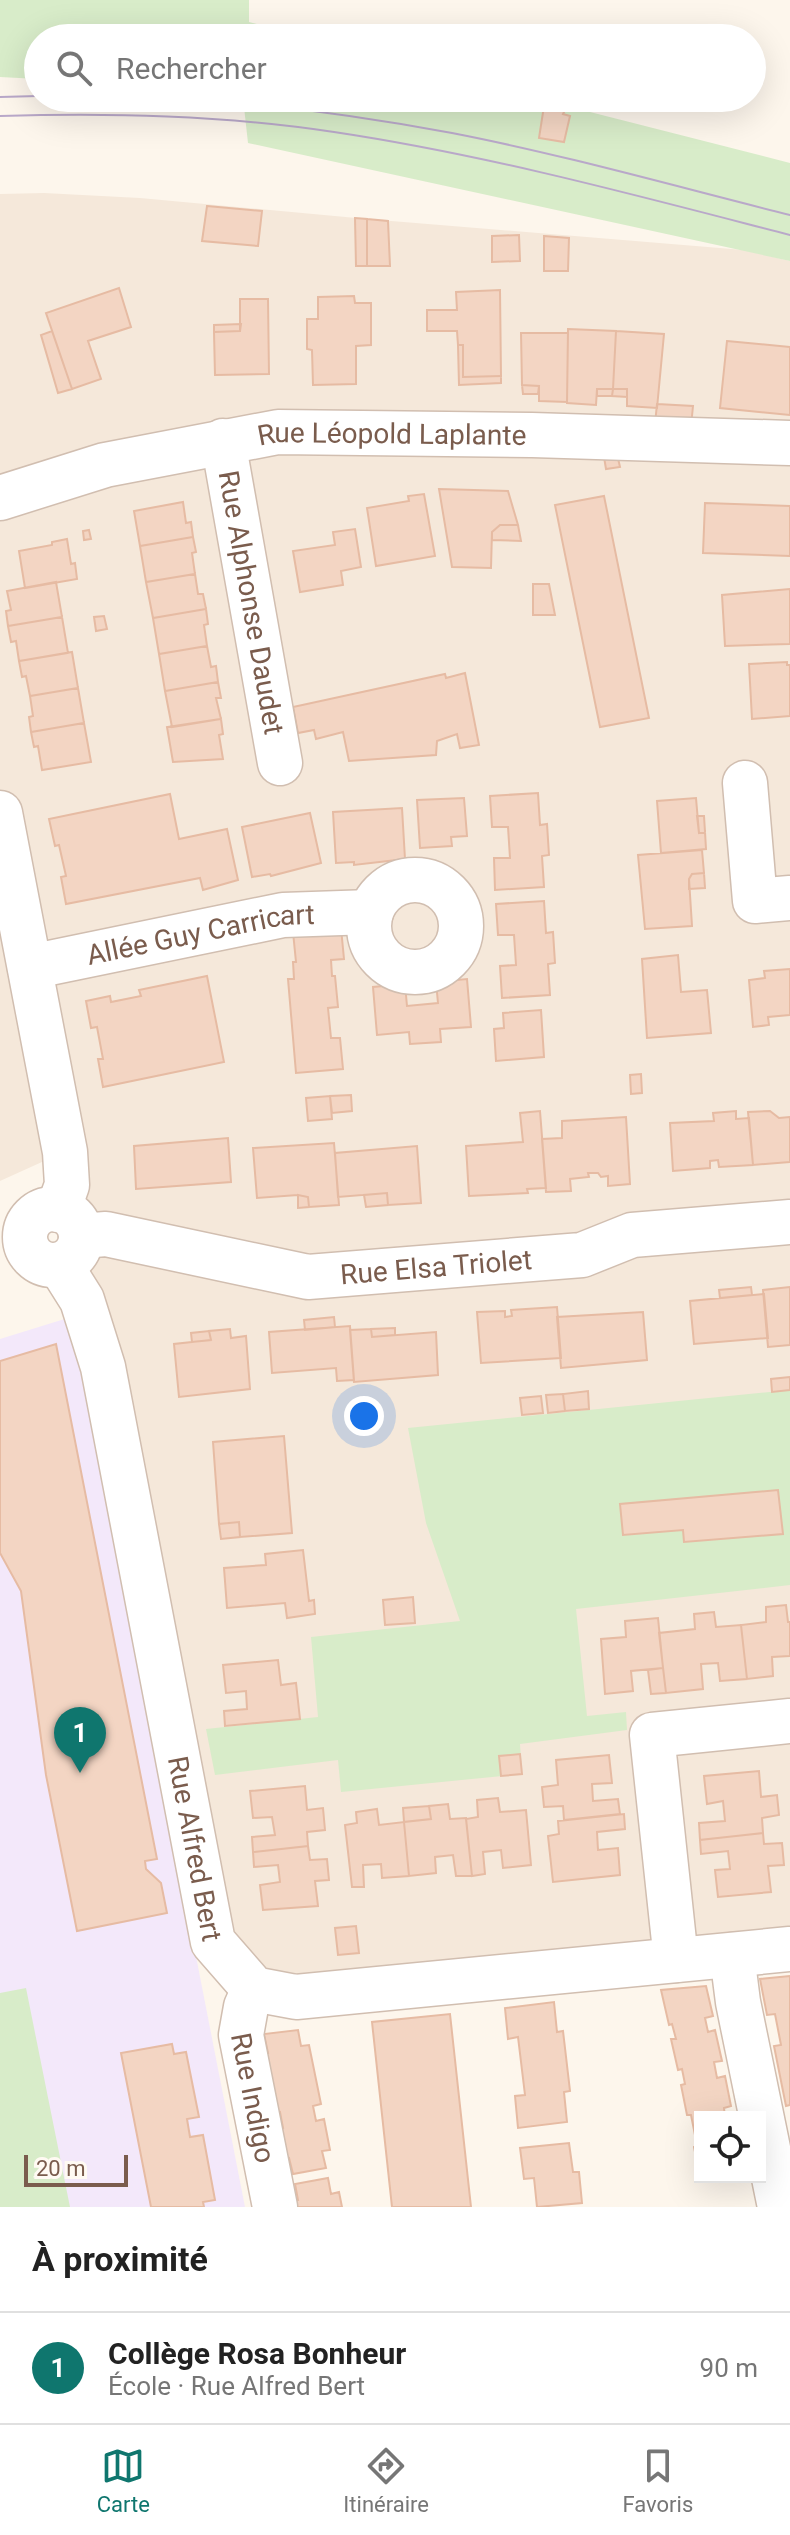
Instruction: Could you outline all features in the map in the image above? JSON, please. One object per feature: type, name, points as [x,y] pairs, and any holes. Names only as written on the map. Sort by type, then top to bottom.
[{"type":"street","name":"Rue Léopold Laplante","points":[[0,498],[105,465],[278,432],[532,435],[790,443]]},
{"type":"street","name":"Rue Alphonse Daudet","points":[[223,441],[280,763]]},
{"type":"street","points":[[745,783],[755,901],[790,898]]},
{"type":"street","points":[[0,813],[65,1152],[67,1185],[45,1243]]},
{"type":"street","name":"Allée Guy Carricart","points":[[30,967],[283,915],[371,912]]},
{"type":"street","name":"Rue Elsa Triolet","points":[[45,1243],[106,1234],[308,1277],[582,1255],[632,1235],[790,1222]]},
{"type":"street","name":"Rue Alfred Bert","points":[[45,1243],[82,1300],[103,1367],[213,1942],[254,1989]]},
{"type":"street","points":[[676,1960],[652,1735],[790,1721]]},
{"type":"street","points":[[254,1989],[296,1997],[790,1949]]},
{"type":"street","points":[[732,1955],[738,2002],[780,2207]]},
{"type":"street","name":"Rue Indigo","points":[[254,1989],[246,2007],[241,2035],[275,2207]]},
{"type":"shaded area","points":[[0,194],[140,198],[744,250],[790,261],[790,1949],[296,1997],[213,1942],[82,1300],[64,1152],[0,1181]]},
{"type":"shaded area","points":[[71,1317],[245,2207],[0,2207],[0,1339]]},
{"type":"green space","points":[[0,0],[249,0],[249,22],[257,24],[24,24],[24,78],[0,77]]},
{"type":"green space","points":[[245,112],[590,112],[790,163],[790,261],[248,143]]},
{"type":"green space","points":[[790,1390],[790,1585],[576,1609],[587,1716],[626,1712],[627,1730],[520,1744],[522,1774],[341,1792],[338,1760],[215,1775],[206,1729],[318,1717],[311,1637],[460,1621],[426,1523],[408,1428]]},
{"type":"green space","points":[[26,1988],[70,2207],[0,2207],[0,1993]]},
{"type":"building","points":[[543,112],[564,112],[570,116],[564,142],[539,138]]},
{"type":"building","points":[[207,206],[262,211],[258,246],[202,241]]},
{"type":"building","points":[[355,218],[367,219],[367,266],[356,266]]},
{"type":"building","points":[[367,219],[388,221],[390,266],[367,266]]},
{"type":"building","points":[[519,235],[520,261],[492,262],[492,236]]},
{"type":"building","points":[[544,236],[569,238],[568,271],[544,271]]},
{"type":"building","points":[[119,288],[131,327],[88,341],[101,379],[72,389],[46,313]]},
{"type":"building","points":[[500,290],[501,376],[463,377],[463,345],[458,345],[457,331],[427,331],[427,310],[457,310],[456,292]]},
{"type":"building","points":[[354,296],[355,303],[371,303],[371,345],[356,346],[356,384],[313,385],[312,350],[307,349],[307,319],[318,319],[318,297]]},
{"type":"building","points":[[240,299],[268,299],[269,374],[215,375],[214,332],[240,331]]},
{"type":"building","points":[[241,324],[240,331],[214,332],[214,325]]},
{"type":"building","points":[[568,329],[616,331],[613,389],[597,389],[596,405],[567,403]]},
{"type":"building","points":[[52,331],[72,389],[58,393],[41,335]]},
{"type":"building","points":[[616,331],[664,334],[657,408],[627,406],[627,389],[613,389]]},
{"type":"building","points":[[521,333],[568,333],[567,402],[539,401],[539,386],[522,385]]},
{"type":"building","points":[[727,341],[790,347],[790,415],[720,408]]},
{"type":"building","points":[[458,345],[463,345],[463,377],[501,376],[501,383],[459,385]]},
{"type":"building","points":[[522,385],[539,386],[538,394],[523,394]]},
{"type":"building","points":[[597,389],[613,389],[612,396],[597,396]]},
{"type":"building","points":[[613,389],[627,389],[627,397],[612,396]]},
{"type":"building","points":[[657,404],[693,406],[691,426],[655,424]]},
{"type":"building","points":[[617,454],[620,467],[606,469],[604,457]]},
{"type":"building","points":[[439,489],[508,491],[518,525],[500,525],[492,532],[491,568],[452,567]]},
{"type":"building","points":[[424,494],[435,556],[376,566],[367,508],[409,501],[408,496]]},
{"type":"building","points":[[604,496],[649,718],[600,727],[555,505]]},
{"type":"building","points":[[183,502],[186,523],[191,522],[193,537],[140,546],[134,511]]},
{"type":"building","points":[[705,503],[790,506],[790,556],[703,553]]},
{"type":"building","points":[[500,525],[518,525],[521,541],[492,540],[492,532]]},
{"type":"building","points":[[355,529],[361,567],[341,571],[343,585],[300,592],[293,551],[335,545],[333,532]]},
{"type":"building","points":[[89,530],[91,539],[84,540],[83,531]]},
{"type":"building","points":[[193,537],[195,574],[146,582],[140,546]]},
{"type":"building","points":[[67,539],[77,579],[25,588],[19,551]]},
{"type":"building","points":[[195,574],[198,594],[203,594],[206,609],[153,618],[146,582]]},
{"type":"building","points":[[56,582],[62,617],[8,626],[6,611],[11,610],[7,591]]},
{"type":"building","points":[[533,584],[549,584],[555,615],[533,615]]},
{"type":"building","points":[[790,589],[790,644],[725,646],[722,595]]},
{"type":"building","points":[[206,609],[208,624],[204,625],[207,646],[159,654],[153,618]]},
{"type":"building","points":[[104,616],[107,629],[96,631],[94,617]]},
{"type":"building","points":[[62,617],[68,653],[19,661],[16,641],[11,642],[8,626]]},
{"type":"building","points":[[207,646],[211,667],[216,666],[218,682],[165,691],[159,654]]},
{"type":"building","points":[[72,652],[78,688],[30,696],[19,661]]},
{"type":"building","points":[[787,662],[790,665],[790,716],[752,719],[749,664]]},
{"type":"building","points":[[465,673],[479,745],[460,748],[457,734],[437,741],[436,755],[349,761],[343,732],[316,739],[314,730],[298,733],[293,707],[445,674],[446,678]]},
{"type":"building","points":[[218,682],[221,698],[216,698],[221,719],[172,727],[165,691]]},
{"type":"building","points":[[78,688],[84,723],[31,732],[29,717],[33,716],[30,696]]},
{"type":"building","points":[[221,719],[223,734],[219,735],[223,759],[173,762],[167,727]]},
{"type":"building","points":[[84,723],[91,762],[42,770],[38,746],[34,747],[31,732]]},
{"type":"building","points":[[538,793],[540,825],[547,824],[549,855],[542,856],[544,887],[495,890],[494,858],[510,858],[508,827],[492,827],[490,796]]},
{"type":"building","points":[[170,794],[179,839],[227,829],[238,880],[203,890],[200,878],[66,904],[61,877],[66,876],[49,819]]},
{"type":"building","points":[[464,798],[467,836],[451,837],[452,846],[420,848],[417,800]]},
{"type":"building","points":[[696,798],[699,833],[705,832],[706,849],[661,853],[657,801]]},
{"type":"building","points":[[402,808],[405,859],[354,865],[354,862],[336,863],[333,812]]},
{"type":"building","points":[[310,813],[321,863],[271,876],[252,877],[242,827]]},
{"type":"building","points":[[697,816],[704,816],[705,832],[699,833]]},
{"type":"building","points":[[702,850],[704,873],[692,874],[689,879],[692,926],[645,929],[638,855]]},
{"type":"building","points":[[704,873],[705,888],[689,889],[692,874]]},
{"type":"building","points":[[544,901],[546,933],[553,932],[555,963],[548,964],[550,995],[502,998],[500,966],[516,965],[514,935],[498,935],[496,904]]},
{"type":"building","points":[[341,928],[344,959],[331,960],[338,1007],[328,1008],[331,1038],[340,1038],[343,1069],[296,1073],[288,979],[294,979],[293,962],[296,962],[293,932]]},
{"type":"building","points":[[678,955],[681,992],[707,990],[711,1033],[647,1038],[642,959]]},
{"type":"building","points":[[790,969],[790,1015],[768,1017],[769,1025],[753,1027],[749,980],[765,978],[764,971]]},
{"type":"building","points":[[207,976],[224,1062],[103,1087],[98,1059],[103,1059],[97,1027],[91,1028],[86,1001],[110,996],[111,1002],[141,996],[139,990]]},
{"type":"building","points":[[467,979],[471,1027],[440,1029],[441,1042],[410,1044],[409,1032],[377,1035],[373,987],[405,984],[407,1006],[438,1003],[436,982]]},
{"type":"building","points":[[541,1010],[544,1057],[496,1061],[494,1029],[504,1028],[503,1013]]},
{"type":"building","points":[[641,1074],[642,1093],[631,1094],[630,1075]]},
{"type":"building","points":[[351,1095],[352,1111],[332,1113],[330,1096]]},
{"type":"building","points":[[330,1096],[332,1119],[308,1121],[306,1098]]},
{"type":"building","points":[[540,1111],[546,1188],[527,1189],[528,1193],[469,1196],[466,1146],[523,1142],[520,1113]]},
{"type":"building","points":[[736,1111],[736,1119],[749,1118],[753,1165],[719,1167],[718,1160],[710,1161],[710,1168],[673,1171],[670,1123],[714,1121],[713,1113]]},
{"type":"building","points":[[770,1111],[779,1118],[790,1117],[790,1162],[753,1165],[748,1112]]},
{"type":"building","points":[[626,1117],[630,1184],[608,1186],[608,1176],[588,1173],[589,1177],[570,1179],[571,1191],[546,1192],[542,1139],[562,1138],[562,1121]]},
{"type":"building","points":[[228,1138],[231,1182],[136,1189],[134,1146]]},
{"type":"building","points":[[334,1143],[339,1205],[309,1207],[308,1197],[298,1195],[257,1198],[253,1148]]},
{"type":"building","points":[[417,1146],[421,1203],[388,1205],[387,1193],[338,1197],[335,1153]]},
{"type":"building","points":[[387,1193],[388,1205],[366,1207],[364,1195]]},
{"type":"building","points":[[298,1195],[308,1197],[309,1207],[298,1208]]},
{"type":"building","points":[[751,1287],[752,1295],[720,1298],[719,1290]]},
{"type":"building","points":[[790,1287],[790,1345],[768,1347],[763,1290]]},
{"type":"building","points":[[764,1294],[768,1338],[694,1344],[690,1301]]},
{"type":"building","points":[[557,1307],[561,1358],[481,1363],[477,1312],[505,1311],[505,1317],[512,1316],[511,1310]]},
{"type":"building","points":[[643,1312],[647,1360],[561,1368],[557,1317]]},
{"type":"building","points":[[334,1317],[335,1327],[305,1330],[304,1320]]},
{"type":"building","points":[[350,1326],[354,1380],[337,1381],[336,1368],[272,1373],[269,1332]]},
{"type":"building","points":[[395,1328],[395,1335],[372,1337],[371,1329]]},
{"type":"building","points":[[230,1329],[231,1338],[246,1336],[250,1389],[179,1397],[174,1344],[211,1340],[209,1331]]},
{"type":"building","points":[[371,1329],[372,1337],[436,1332],[438,1375],[354,1382],[350,1330]]},
{"type":"building","points":[[209,1331],[211,1340],[192,1342],[191,1333]]},
{"type":"building","points":[[56,1344],[157,1859],[145,1861],[146,1869],[161,1883],[167,1913],[77,1931],[46,1775],[21,1591],[0,1553],[0,1361]]},
{"type":"building","points":[[790,1377],[790,1390],[772,1392],[771,1379]]},
{"type":"building","points":[[588,1391],[589,1409],[565,1411],[563,1394]]},
{"type":"building","points":[[563,1394],[565,1411],[548,1413],[546,1395]]},
{"type":"building","points":[[541,1396],[543,1413],[522,1415],[520,1398]]},
{"type":"building","points":[[284,1436],[292,1533],[240,1537],[239,1522],[219,1524],[213,1442]]},
{"type":"building","points":[[778,1490],[783,1534],[684,1542],[683,1530],[623,1535],[620,1504]]},
{"type":"building","points":[[239,1522],[240,1537],[221,1539],[219,1524]]},
{"type":"building","points":[[303,1550],[309,1601],[314,1600],[315,1614],[287,1618],[285,1603],[227,1608],[224,1568],[266,1565],[265,1554]]},
{"type":"building","points":[[413,1597],[415,1623],[385,1625],[383,1600]]},
{"type":"building","points":[[786,1605],[790,1622],[790,1656],[772,1657],[773,1676],[747,1679],[741,1625],[766,1622],[766,1607]]},
{"type":"building","points":[[714,1612],[716,1627],[741,1625],[747,1679],[720,1681],[718,1663],[701,1664],[703,1689],[666,1693],[659,1633],[695,1629],[694,1614]]},
{"type":"building","points":[[658,1618],[663,1668],[631,1671],[633,1691],[605,1694],[601,1639],[626,1637],[625,1621]]},
{"type":"building","points":[[278,1660],[281,1685],[296,1683],[300,1719],[225,1726],[224,1711],[247,1709],[246,1691],[226,1693],[223,1665]]},
{"type":"building","points":[[663,1668],[666,1693],[651,1694],[648,1670]]},
{"type":"building","points":[[520,1754],[522,1774],[501,1776],[499,1756]]},
{"type":"building","points":[[609,1755],[612,1783],[592,1784],[593,1801],[618,1799],[620,1814],[564,1820],[563,1806],[544,1807],[542,1787],[558,1785],[556,1760]]},
{"type":"building","points":[[759,1771],[761,1797],[777,1795],[779,1815],[762,1818],[763,1833],[700,1840],[699,1823],[725,1821],[723,1801],[707,1804],[704,1776]]},
{"type":"building","points":[[305,1786],[307,1810],[323,1808],[325,1830],[307,1832],[308,1846],[253,1852],[252,1837],[275,1835],[272,1817],[253,1818],[250,1791]]},
{"type":"building","points":[[498,1798],[500,1812],[526,1810],[531,1865],[503,1868],[501,1850],[483,1852],[485,1874],[472,1876],[466,1819],[478,1817],[477,1800]]},
{"type":"building","points":[[448,1804],[450,1819],[466,1818],[472,1876],[456,1876],[453,1855],[435,1857],[436,1873],[409,1876],[404,1822],[431,1819],[429,1806]]},
{"type":"building","points":[[429,1806],[431,1819],[404,1822],[403,1808]]},
{"type":"building","points":[[377,1809],[379,1825],[404,1822],[409,1876],[382,1878],[381,1864],[363,1865],[364,1887],[352,1887],[345,1825],[357,1823],[356,1812]]},
{"type":"building","points":[[624,1814],[625,1829],[597,1832],[598,1850],[618,1848],[620,1875],[553,1882],[548,1836],[559,1834],[558,1821]]},
{"type":"building","points":[[763,1833],[764,1844],[782,1843],[784,1865],[768,1866],[771,1892],[718,1897],[715,1870],[730,1869],[728,1851],[701,1854],[700,1840]]},
{"type":"building","points":[[308,1846],[310,1860],[327,1859],[329,1880],[315,1881],[318,1906],[263,1910],[260,1885],[280,1882],[278,1865],[254,1867],[253,1852]]},
{"type":"building","points":[[356,1926],[359,1953],[338,1955],[335,1928]]},
{"type":"building","points":[[790,1976],[790,2105],[786,2106],[774,2046],[781,2045],[775,2014],[767,2015],[760,1979]]},
{"type":"building","points":[[706,1986],[713,2016],[705,2018],[708,2032],[715,2030],[722,2061],[714,2062],[717,2078],[725,2076],[731,2106],[724,2108],[724,2111],[694,2111],[694,2130],[691,2115],[687,2115],[681,2085],[685,2084],[682,2069],[678,2070],[671,2039],[676,2039],[672,2024],[669,2025],[661,1990]]},
{"type":"building","points":[[554,2002],[557,2032],[563,2031],[570,2091],[564,2092],[567,2122],[518,2128],[515,2096],[525,2095],[518,2037],[508,2039],[505,2008]]},
{"type":"building","points":[[450,2014],[471,2207],[392,2207],[372,2022]]},
{"type":"building","points":[[298,2030],[301,2046],[309,2045],[321,2104],[313,2106],[316,2121],[324,2119],[330,2150],[322,2151],[326,2168],[293,2174],[289,2158],[282,2160],[275,2129],[283,2128],[280,2112],[272,2114],[261,2055],[268,2053],[264,2034]]},
{"type":"building","points":[[172,2044],[174,2054],[186,2052],[199,2117],[187,2119],[190,2137],[203,2135],[215,2200],[203,2202],[204,2207],[151,2207],[121,2053]]},
{"type":"building","points":[[569,2143],[573,2172],[579,2172],[582,2203],[537,2207],[534,2178],[524,2179],[520,2148]]},
{"type":"building","points":[[328,2178],[331,2194],[339,2192],[342,2207],[292,2207],[291,2202],[298,2200],[295,2184]]},
{"type":"tram line","points":[[0,97],[24,96]]},
{"type":"tram line","points":[[323,112],[494,142],[790,215]]},
{"type":"tram line","points":[[0,116],[167,116],[334,132],[506,164],[790,235]]},
{"type":"place","name":"Collège Rosa Bonheur","points":[[80,1773]]}]
